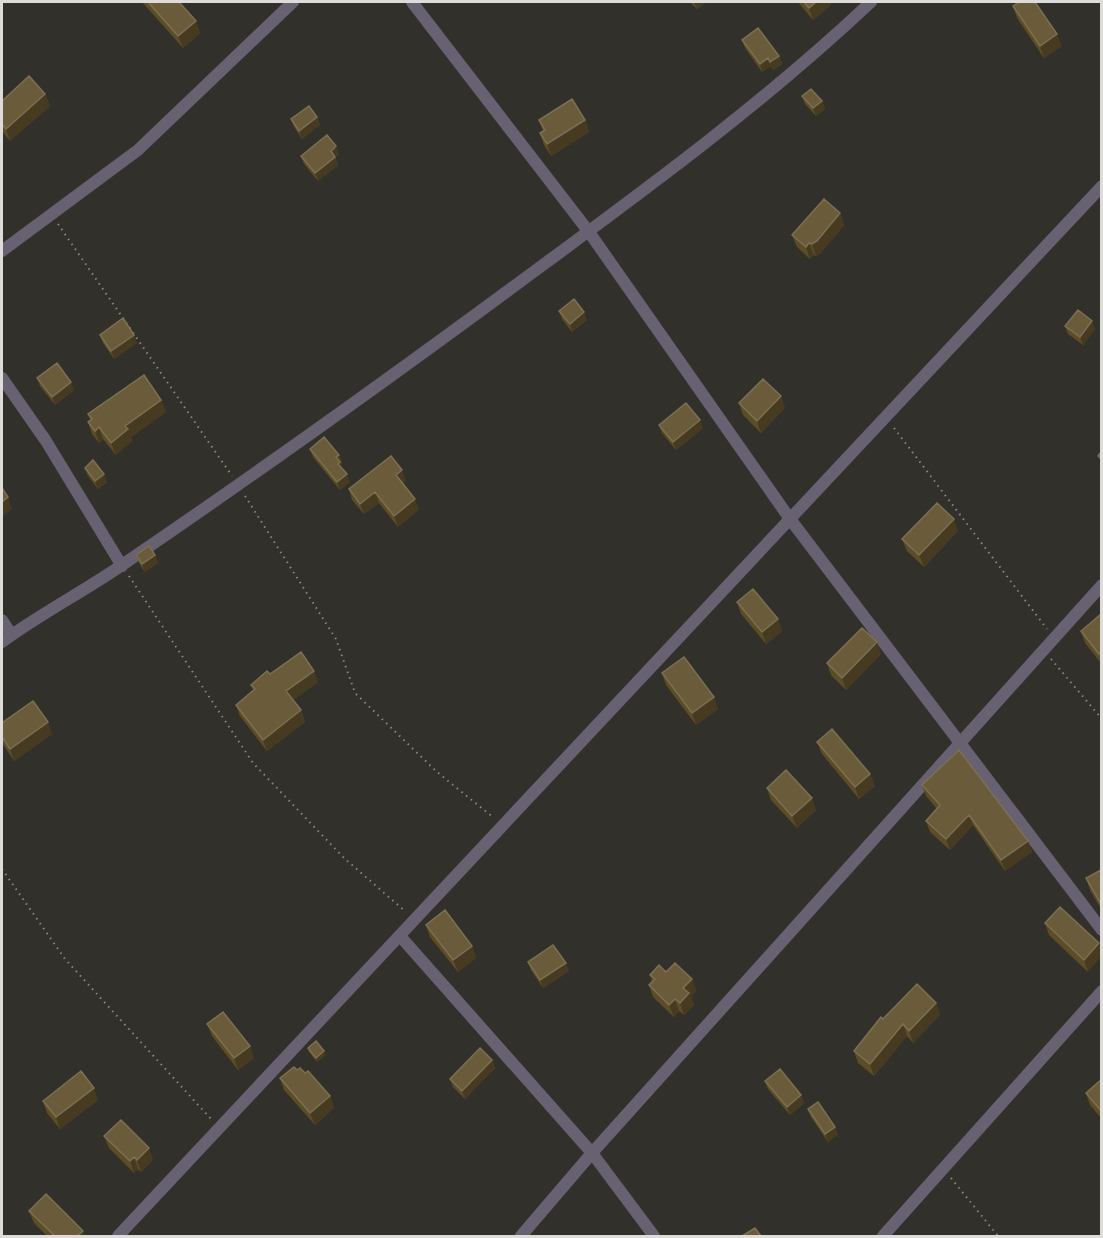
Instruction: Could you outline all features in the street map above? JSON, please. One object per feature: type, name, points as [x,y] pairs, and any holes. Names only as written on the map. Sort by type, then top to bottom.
[{"type":"street","points":[[2,252],[138,150],[293,2]]},
{"type":"street","points":[[412,2],[589,232],[790,519],[1101,930]]},
{"type":"street","points":[[2,620],[6,638],[122,566],[385,381],[681,164],[827,43],[871,2]]},
{"type":"street","points":[[118,1236],[1101,186]]},
{"type":"street","points":[[2,378],[46,441],[122,566]]},
{"type":"street","points":[[521,1236],[592,1153],[1101,585]]},
{"type":"street","points":[[400,936],[592,1153],[654,1236]]},
{"type":"street","points":[[883,1236],[1101,991]]},
{"type":"path","points":[[52,214],[238,484],[336,639],[355,693],[437,772],[503,825]]},
{"type":"path","points":[[885,417],[1054,638]]},
{"type":"path","points":[[122,566],[253,764],[344,858],[415,920]]},
{"type":"path","points":[[1043,650],[1101,719]]},
{"type":"path","points":[[2,869],[65,959],[219,1129]]},
{"type":"path","points":[[944,1168],[998,1236]]},
{"type":"building","points":[[148,2],[179,2],[196,21],[178,36]]},
{"type":"building","points":[[804,2],[816,2],[809,8]]},
{"type":"building","points":[[1019,2],[1035,2],[1057,34],[1040,46],[1013,6]]},
{"type":"building","points":[[758,28],[779,56],[770,62],[768,58],[760,64],[742,40]]},
{"type":"building","points":[[29,76],[45,94],[6,129],[2,124],[2,101]]},
{"type":"building","points":[[811,89],[822,101],[813,108],[802,96]]},
{"type":"building","points":[[572,99],[585,120],[547,144],[540,133],[545,130],[539,120]]},
{"type":"building","points":[[309,106],[317,117],[299,131],[291,119]]},
{"type":"building","points":[[327,135],[336,146],[331,151],[335,157],[315,173],[301,156]]},
{"type":"building","points":[[824,199],[840,213],[817,241],[809,243],[806,247],[792,235]]},
{"type":"building","points":[[574,299],[584,312],[570,324],[559,311]]},
{"type":"building","points":[[1078,310],[1092,321],[1080,337],[1065,326]]},
{"type":"building","points":[[123,318],[134,335],[111,351],[100,335]]},
{"type":"building","points":[[57,363],[71,382],[52,397],[37,378]]},
{"type":"building","points":[[144,375],[161,400],[125,426],[128,429],[111,443],[99,427],[95,431],[88,422],[92,419],[88,414]]},
{"type":"building","points":[[763,379],[781,396],[757,421],[739,403]]},
{"type":"building","points":[[686,403],[700,420],[673,442],[659,425]]},
{"type":"building","points":[[324,437],[339,455],[336,457],[340,462],[338,464],[347,474],[337,482],[310,449]]},
{"type":"building","points":[[391,456],[402,470],[396,475],[415,499],[394,516],[375,492],[360,504],[349,489]]},
{"type":"building","points":[[93,460],[104,474],[95,481],[85,468]]},
{"type":"building","points":[[2,488],[8,497],[2,502]]},
{"type":"building","points":[[937,503],[954,519],[919,555],[902,539]]},
{"type":"building","points":[[149,546],[155,555],[142,564],[136,555]]},
{"type":"building","points":[[753,589],[778,619],[762,632],[737,602]]},
{"type":"building","points":[[1101,614],[1101,652],[1099,654],[1081,631]]},
{"type":"building","points":[[862,628],[877,642],[842,678],[827,663]]},
{"type":"building","points":[[301,652],[314,671],[286,691],[301,710],[263,740],[236,705],[255,689],[251,685],[267,671],[270,674]]},
{"type":"building","points":[[684,657],[714,697],[692,713],[662,673]]},
{"type":"building","points":[[33,701],[48,722],[10,749],[2,737],[2,723]]},
{"type":"building","points":[[832,729],[870,774],[855,787],[817,742]]},
{"type":"building","points":[[959,750],[1028,841],[1001,860],[969,815],[946,839],[926,821],[940,805],[922,785]]},
{"type":"building","points":[[786,770],[812,798],[792,816],[767,788]]},
{"type":"building","points":[[1101,870],[1101,904],[1086,878]]},
{"type":"building","points":[[1060,907],[1099,943],[1084,960],[1045,923]]},
{"type":"building","points":[[445,910],[472,946],[453,960],[426,925]]},
{"type":"building","points":[[553,945],[566,963],[540,980],[528,962]]},
{"type":"building","points":[[675,963],[692,979],[683,988],[689,993],[680,1003],[675,999],[669,1005],[649,985],[655,979],[650,975],[659,965],[666,972]]},
{"type":"building","points":[[917,984],[936,1003],[909,1031],[903,1024],[870,1064],[854,1051],[881,1017],[883,1019]]},
{"type":"building","points":[[223,1012],[250,1046],[234,1058],[207,1024]]},
{"type":"building","points":[[316,1041],[324,1051],[316,1058],[308,1048]]},
{"type":"building","points":[[480,1048],[492,1060],[462,1091],[450,1079]]},
{"type":"building","points":[[294,1067],[297,1070],[300,1068],[305,1073],[308,1071],[330,1096],[310,1113],[280,1078]]},
{"type":"building","points":[[780,1069],[801,1095],[787,1107],[765,1081]]},
{"type":"building","points":[[81,1071],[94,1088],[56,1117],[43,1101]]},
{"type":"building","points":[[1101,1080],[1101,1111],[1086,1093]]},
{"type":"building","points":[[818,1102],[835,1127],[825,1134],[808,1109]]},
{"type":"building","points":[[121,1120],[149,1148],[137,1160],[134,1157],[130,1161],[104,1136]]},
{"type":"building","points":[[46,1194],[83,1231],[77,1236],[55,1236],[29,1211]]},
{"type":"building","points":[[755,1228],[761,1236],[742,1236]]}]
